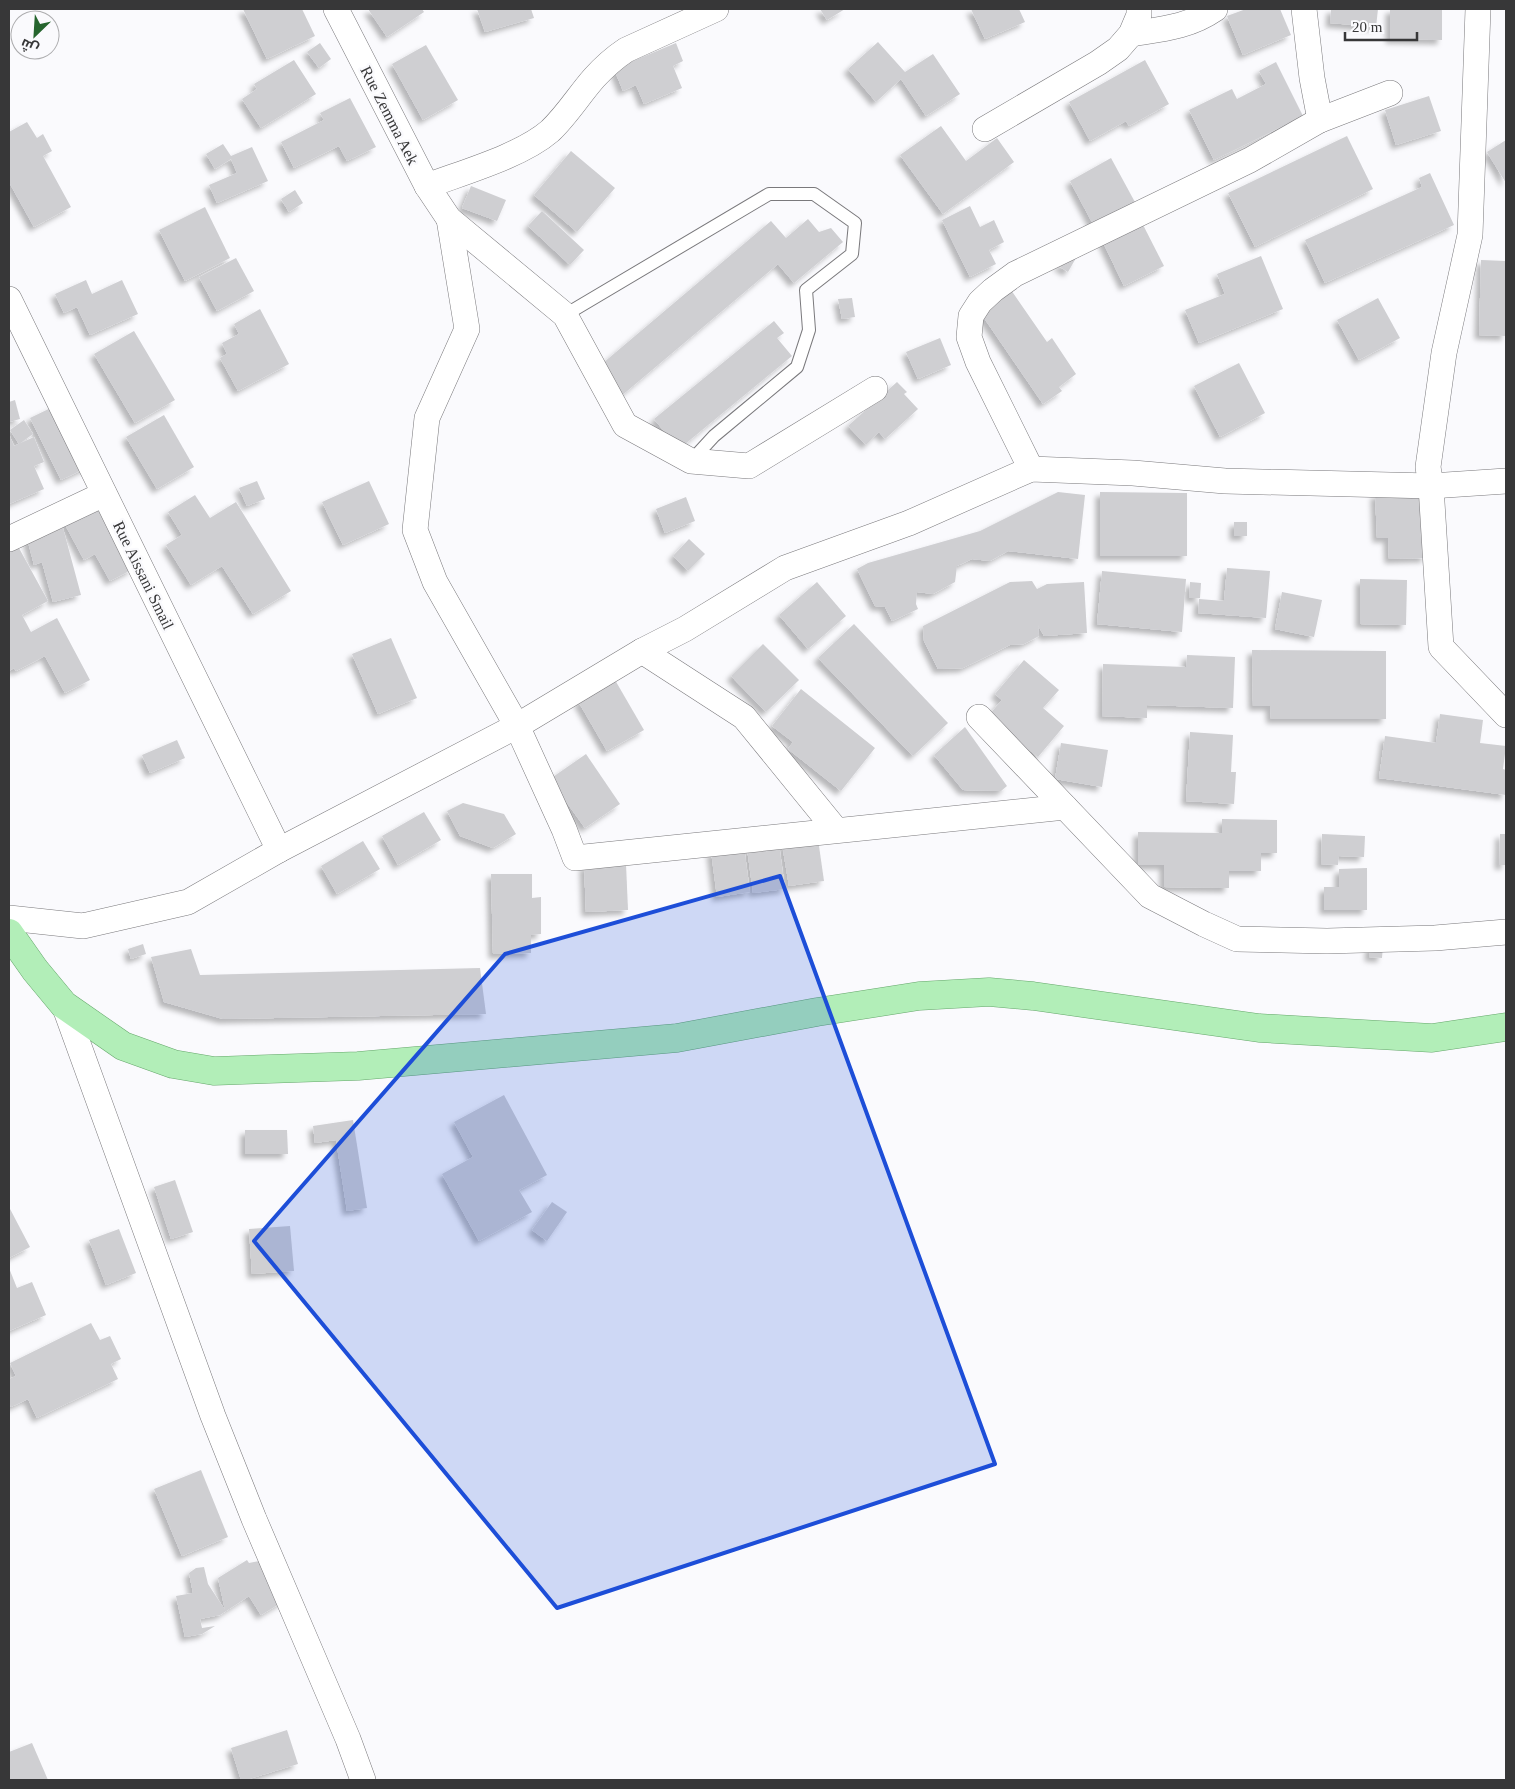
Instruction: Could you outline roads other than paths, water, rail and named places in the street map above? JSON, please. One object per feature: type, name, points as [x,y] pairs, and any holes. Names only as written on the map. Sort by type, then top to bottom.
[{"type":"main road","points":[[9,934],[64,1005],[123,1046],[173,1064],[214,1071],[358,1066],[677,1038],[817,1012],[919,996],[989,992],[1033,996],[1259,1028],[1432,1038],[1506,1027]]},
{"type":"street","name":"Rue Zemma Aek","points":[[336,9],[427,186],[449,219]]},
{"type":"street","points":[[427,186],[516,152],[534,143],[549,132],[593,79],[614,58],[626,50],[716,9]]},
{"type":"street","points":[[985,129],[1098,63],[1118,49],[1131,34],[1139,15],[1139,9]]},
{"type":"street","points":[[1131,34],[1176,27],[1201,18],[1215,9]]},
{"type":"street","points":[[1304,9],[1312,78],[1320,120]]},
{"type":"street","points":[[1478,9],[1470,235],[1444,353],[1428,467],[1431,486],[1440,647],[1506,715]]},
{"type":"street","points":[[1031,469],[978,362],[969,337],[971,316],[980,302],[1015,274],[1250,160],[1320,120],[1390,93]]},
{"type":"street","points":[[449,219],[565,314],[625,425],[691,460],[749,466],[876,390]]},
{"type":"street","points":[[449,219],[467,330],[427,418],[415,530],[435,582],[517,726],[564,829],[575,858],[1065,807]]},
{"type":"street","name":"Rue Aissani Smail","points":[[9,299],[279,850]]},
{"type":"street","points":[[9,918],[83,926],[188,902],[279,850],[517,726],[785,568],[909,523],[1031,469],[1133,473],[1224,481],[1431,486],[1506,481]]},
{"type":"street","points":[[9,539],[104,494]]},
{"type":"street","points":[[642,651],[744,717],[836,830]]},
{"type":"street","points":[[979,717],[1150,896],[1237,939],[1327,941],[1435,938],[1506,932]]},
{"type":"street","points":[[64,1005],[213,1416],[254,1519],[348,1739],[363,1780]]},
{"type":"lane","points":[[565,314],[769,194],[814,194],[855,223],[852,254],[806,290],[809,330],[797,367],[714,436],[691,460]]}]
